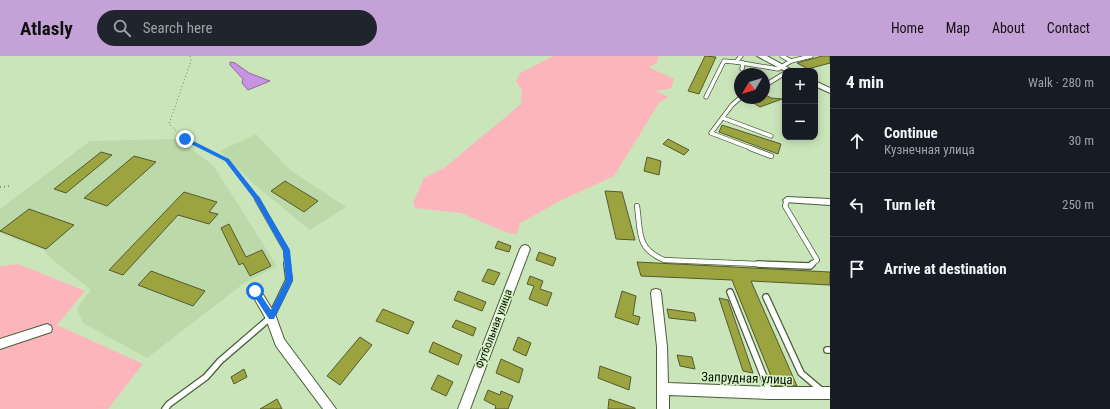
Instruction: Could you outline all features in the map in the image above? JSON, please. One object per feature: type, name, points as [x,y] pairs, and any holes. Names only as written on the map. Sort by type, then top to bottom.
[{"type":"street","points":[[761,56],[782,68]]},
{"type":"street","points":[[818,85],[830,91]]},
{"type":"street","points":[[787,200],[830,202]]},
{"type":"street","name":"Футбольная улица","points":[[464,409],[525,249]]},
{"type":"street","points":[[255,291],[271,317],[280,342],[330,409]]},
{"type":"street","points":[[656,293],[662,347],[663,409]]},
{"type":"street","points":[[0,344],[47,330]]},
{"type":"street","name":"Запрудная улица","points":[[663,389],[771,393],[828,393]]},
{"type":"lane","points":[[736,62],[741,56]]},
{"type":"lane","points":[[782,56],[791,61],[811,56]]},
{"type":"lane","points":[[706,97],[724,61],[782,70]]},
{"type":"lane","points":[[788,68],[791,61]]},
{"type":"lane","points":[[742,68],[743,63]]},
{"type":"lane","points":[[770,82],[782,74]]},
{"type":"lane","points":[[734,103],[728,108],[723,118],[715,125],[711,133],[771,156]]},
{"type":"lane","points":[[723,118],[771,136]]},
{"type":"lane","points":[[164,409],[206,377],[220,361],[271,317],[289,280],[286,250],[257,199]]},
{"type":"lane","points":[[637,206],[642,244],[652,255],[664,260],[810,266],[817,260],[785,206],[787,200]]},
{"type":"lane","points":[[730,292],[771,393]]},
{"type":"lane","points":[[766,297],[801,373],[828,393]]},
{"type":"path","points":[[190,56],[191,61],[169,124],[185,139],[227,160],[257,199]]},
{"type":"path","points":[[0,187],[11,186]]},
{"type":"shaded area","points":[[553,56],[659,56],[656,64],[648,67],[674,79],[671,88],[656,91],[668,97],[659,103],[614,176],[553,204],[520,223],[517,234],[508,233],[461,213],[415,208],[413,202],[424,178],[444,168],[521,104],[522,91],[516,81],[520,73]]},
{"type":"shaded area","points":[[230,62],[235,63],[249,73],[270,81],[248,90],[242,83],[243,79],[230,65]]},
{"type":"shaded area","points":[[256,134],[290,170],[346,207],[310,230],[255,185],[220,151]]},
{"type":"shaded area","points":[[177,139],[213,165],[277,266],[243,284],[147,358],[83,323],[77,308],[91,290],[49,257],[44,250],[0,233],[0,209],[90,141]]},
{"type":"shaded area","points":[[18,264],[85,291],[57,325],[143,364],[108,409],[0,409],[0,266]]},
{"type":"building","points":[[705,56],[716,57],[699,94],[688,91]]},
{"type":"building","points":[[822,56],[830,56],[830,63],[812,68],[806,68],[797,63]]},
{"type":"building","points":[[770,97],[782,99],[770,103]]},
{"type":"building","points":[[755,104],[768,104],[760,107]]},
{"type":"building","points":[[722,125],[781,144],[778,154],[719,132]]},
{"type":"building","points":[[668,139],[689,150],[684,155],[663,144]]},
{"type":"building","points":[[101,152],[112,155],[66,193],[54,189]]},
{"type":"building","points":[[134,156],[156,162],[107,206],[84,198]]},
{"type":"building","points":[[647,157],[661,161],[659,175],[644,171]]},
{"type":"building","points":[[285,181],[318,201],[304,212],[271,191]]},
{"type":"building","points":[[605,191],[622,192],[635,240],[616,239]]},
{"type":"building","points":[[184,192],[217,202],[209,212],[218,214],[209,224],[178,215],[123,275],[109,270]]},
{"type":"building","points":[[29,209],[74,225],[46,249],[0,231]]},
{"type":"building","points":[[229,224],[246,257],[262,250],[271,266],[250,276],[243,263],[239,265],[221,228]]},
{"type":"building","points":[[498,241],[511,246],[509,252],[495,248]]},
{"type":"building","points":[[539,252],[556,258],[553,266],[536,260]]},
{"type":"building","points":[[637,262],[830,272],[830,285],[751,281],[797,386],[775,386],[732,280],[641,276]]},
{"type":"building","points":[[488,269],[500,273],[494,285],[482,281]]},
{"type":"building","points":[[151,271],[205,291],[193,306],[138,285]]},
{"type":"building","points":[[530,276],[543,281],[540,289],[552,293],[547,306],[529,299],[534,286],[527,284]]},
{"type":"building","points":[[458,291],[486,302],[482,311],[454,300]]},
{"type":"building","points":[[622,291],[636,296],[633,315],[640,317],[638,325],[615,317]]},
{"type":"building","points":[[719,298],[728,300],[753,373],[743,371]]},
{"type":"building","points":[[383,309],[414,322],[408,334],[376,321]]},
{"type":"building","points":[[667,309],[694,313],[696,321],[669,318]]},
{"type":"building","points":[[456,320],[476,328],[473,336],[452,327]]},
{"type":"building","points":[[360,337],[372,345],[340,385],[327,376]]},
{"type":"building","points":[[518,337],[531,343],[526,356],[513,350]]},
{"type":"building","points":[[433,342],[462,355],[458,365],[429,352]]},
{"type":"building","points":[[677,355],[692,357],[695,369],[680,366]]},
{"type":"building","points":[[501,359],[523,369],[519,383],[496,373]]},
{"type":"building","points":[[600,366],[631,377],[629,390],[598,378]]},
{"type":"building","points":[[244,369],[247,377],[234,384],[231,377]]},
{"type":"building","points":[[438,375],[453,382],[446,396],[431,389]]},
{"type":"building","points":[[488,390],[500,395],[501,391],[513,396],[508,409],[495,409],[496,406],[484,400]]},
{"type":"building","points":[[277,399],[282,409],[260,409]]},
{"type":"building","points":[[609,399],[635,408],[635,409],[608,409]]},
{"type":"route","points":[[185,139],[227,160],[257,199],[286,250],[289,280],[271,317],[255,291]]}]
